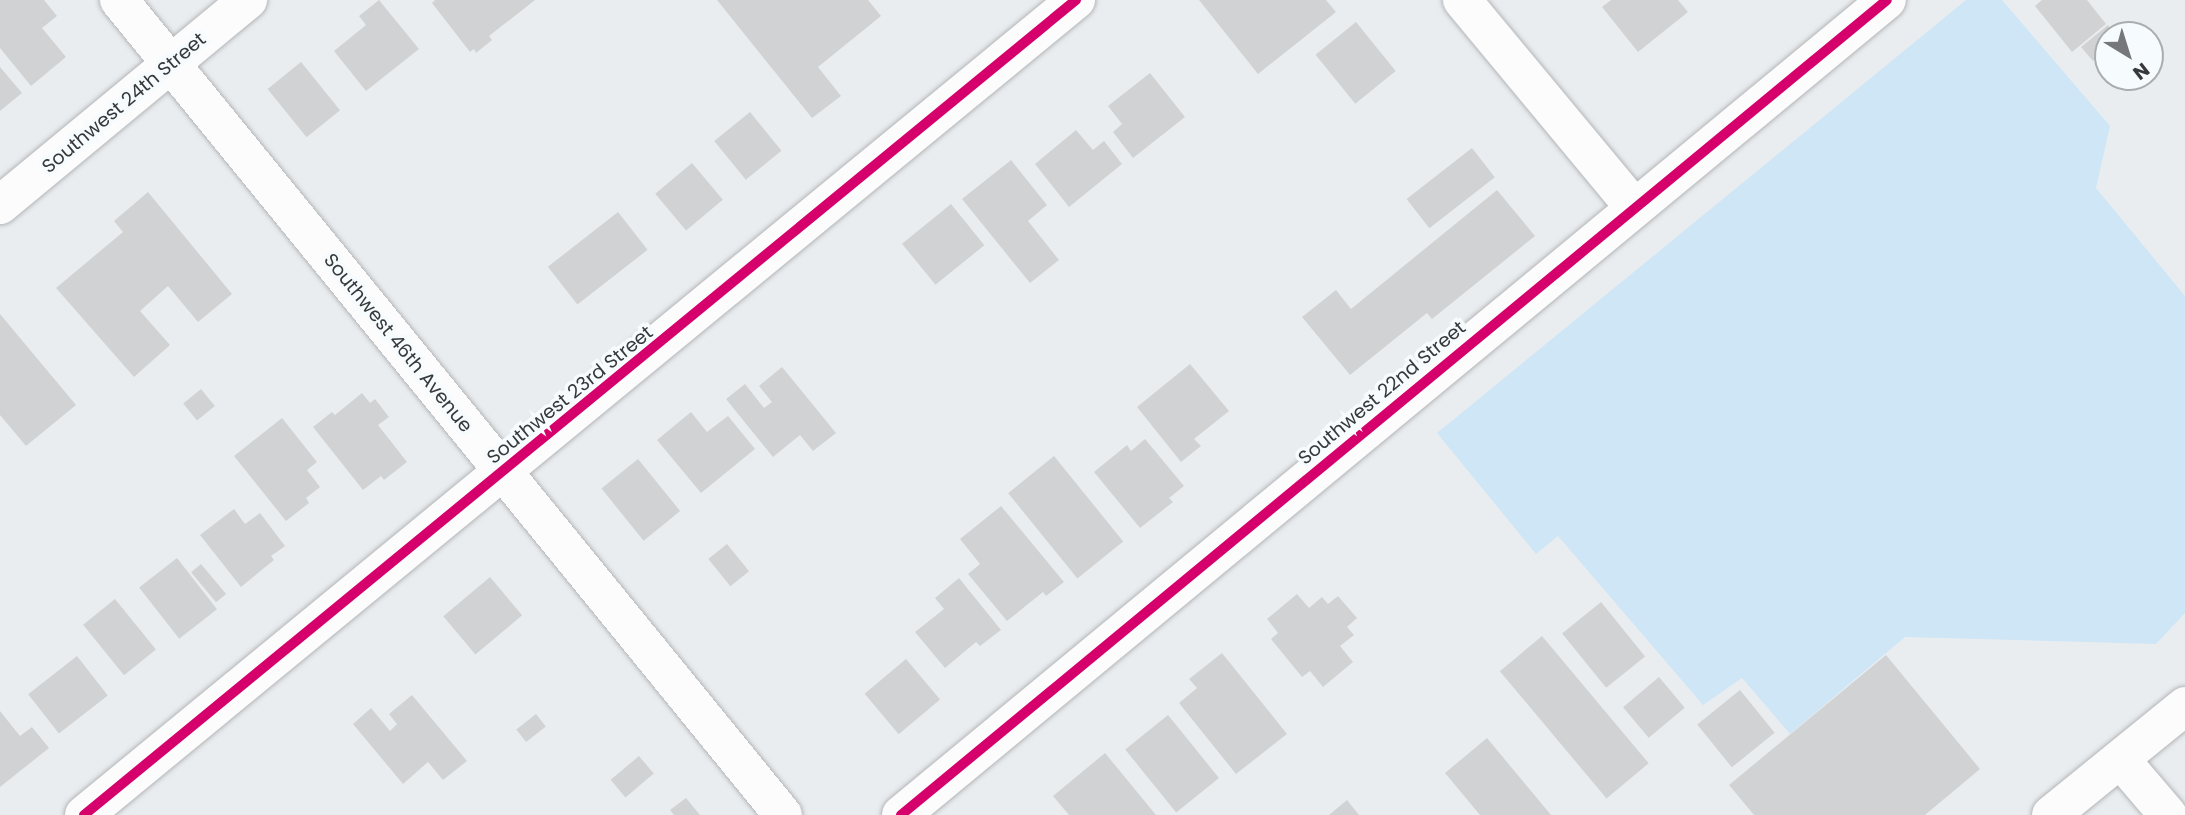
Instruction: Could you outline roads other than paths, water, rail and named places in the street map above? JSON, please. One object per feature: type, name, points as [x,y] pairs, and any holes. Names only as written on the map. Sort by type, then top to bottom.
[{"type":"street","name":"Southwest 46th Avenue","points":[[119,0],[783,815]]},
{"type":"street","name":"Southwest 24th Street","points":[[0,205],[248,0]]},
{"type":"street","name":"Southwest 23rd Street","points":[[84,815],[1076,0]]},
{"type":"street","points":[[1462,0],[1634,207]]},
{"type":"street","name":"Southwest 22nd Street","points":[[901,815],[1887,0]]},
{"type":"street","points":[[2052,815],[2092,803],[2121,760],[2185,706]]},
{"type":"street","points":[[2121,760],[2168,815]]}]
